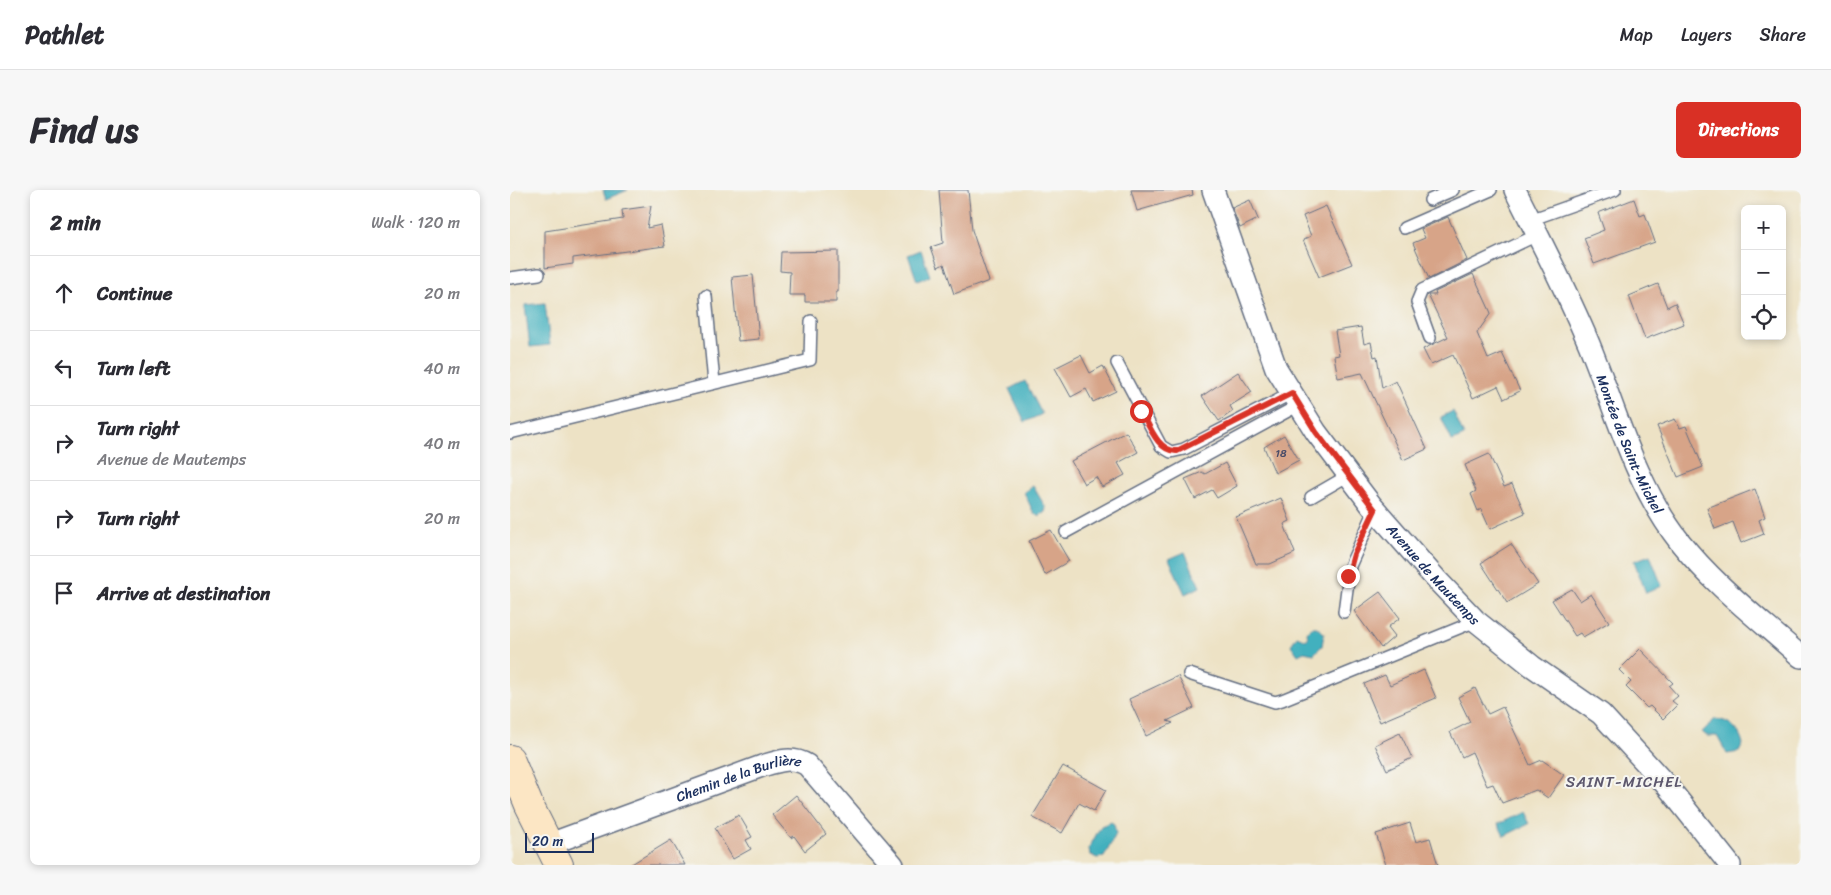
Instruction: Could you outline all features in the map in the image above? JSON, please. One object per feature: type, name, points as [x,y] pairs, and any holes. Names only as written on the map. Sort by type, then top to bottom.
[{"type":"main road","points":[[511,762],[553,855]]},
{"type":"street","name":"Avenue de Mautemps","points":[[1213,190],[1270,352],[1295,399],[1375,510],[1436,579],[1476,620],[1532,666],[1601,714],[1668,787],[1730,865]]},
{"type":"street","name":"Montée de Saint-Michel","points":[[1515,190],[1588,342],[1619,424],[1661,514],[1680,542],[1710,576],[1801,657]]},
{"type":"street","name":"Chemin de la Burlière","points":[[553,855],[762,766],[789,760],[799,761],[807,765],[893,865]]},
{"type":"lane","points":[[1430,200],[1453,190]]},
{"type":"lane","points":[[1404,228],[1491,190]]},
{"type":"lane","points":[[1430,338],[1417,302],[1422,290],[1534,228],[1615,190]]},
{"type":"lane","points":[[510,278],[539,274]]},
{"type":"lane","points":[[706,296],[714,383]]},
{"type":"lane","points":[[510,433],[810,360],[811,320]]},
{"type":"lane","points":[[1116,362],[1161,446],[1171,452],[1184,449],[1295,399]]},
{"type":"lane","points":[[1066,532],[1295,399]]},
{"type":"lane","points":[[1311,497],[1349,475]]},
{"type":"lane","points":[[1344,612],[1350,566],[1375,510]]},
{"type":"lane","points":[[1189,674],[1274,702],[1476,620]]},
{"type":"water","points":[[603,190],[628,190],[606,199]]},
{"type":"water","points":[[921,250],[930,276],[917,281],[908,255]]},
{"type":"water","points":[[545,303],[550,345],[530,347],[525,305]]},
{"type":"water","points":[[1025,381],[1042,414],[1025,422],[1009,389]]},
{"type":"water","points":[[1453,411],[1464,436],[1452,441],[1441,417]]},
{"type":"water","points":[[1033,486],[1046,508],[1045,512],[1039,516],[1034,514],[1024,492]]},
{"type":"water","points":[[1185,552],[1200,587],[1185,594],[1169,559]]},
{"type":"water","points":[[1650,555],[1662,586],[1646,593],[1634,561]]},
{"type":"water","points":[[1311,627],[1317,627],[1324,633],[1322,646],[1314,654],[1304,652],[1298,655],[1291,645],[1297,636],[1306,640],[1308,638],[1307,632]]},
{"type":"water","points":[[1715,719],[1725,721],[1737,730],[1743,744],[1739,752],[1727,754],[1717,736],[1707,736],[1702,732]]},
{"type":"water","points":[[1523,812],[1529,824],[1504,836],[1498,824]]},
{"type":"water","points":[[1111,822],[1114,824],[1116,834],[1104,857],[1097,858],[1090,855],[1089,848],[1101,826]]},
{"type":"building","points":[[939,190],[968,190],[972,230],[989,281],[954,294],[944,264],[938,267],[931,247],[943,243]]},
{"type":"building","points":[[1131,190],[1192,190],[1193,195],[1137,211]]},
{"type":"building","points":[[1634,199],[1640,216],[1645,214],[1655,242],[1594,264],[1584,238],[1604,230],[1598,213]]},
{"type":"building","points":[[1250,200],[1258,219],[1240,228],[1232,208]]},
{"type":"building","points":[[651,206],[647,228],[661,225],[665,246],[573,258],[573,264],[545,268],[545,231],[623,219],[622,210]]},
{"type":"building","points":[[1326,206],[1352,264],[1319,277],[1303,240],[1311,236],[1303,216]]},
{"type":"building","points":[[1448,217],[1467,260],[1429,279],[1413,243],[1425,238],[1421,229]]},
{"type":"building","points":[[838,251],[838,292],[836,292],[836,302],[805,302],[805,295],[789,295],[790,272],[780,271],[781,252]]},
{"type":"building","points":[[1473,274],[1491,313],[1477,333],[1488,359],[1502,353],[1520,391],[1504,399],[1498,386],[1473,398],[1453,355],[1431,365],[1423,349],[1448,337],[1428,295],[1436,295],[1435,292]]},
{"type":"building","points":[[753,275],[759,339],[738,341],[732,277]]},
{"type":"building","points":[[1658,284],[1667,307],[1675,303],[1684,324],[1645,339],[1629,296]]},
{"type":"building","points":[[1361,327],[1364,344],[1371,342],[1374,357],[1377,356],[1382,388],[1396,381],[1427,449],[1403,460],[1362,373],[1338,378],[1334,356],[1339,355],[1335,331]]},
{"type":"building","points":[[1081,355],[1090,373],[1103,366],[1116,391],[1093,402],[1086,389],[1071,397],[1055,368]]},
{"type":"building","points":[[1238,372],[1252,392],[1230,406],[1233,411],[1219,421],[1202,396]]},
{"type":"building","points":[[1675,419],[1680,428],[1686,426],[1703,467],[1678,477],[1657,426]]},
{"type":"building","points":[[1126,432],[1138,452],[1118,463],[1125,475],[1102,487],[1096,477],[1084,484],[1071,461]]},
{"type":"building","points":[[1284,435],[1299,460],[1275,473],[1264,447]]},
{"type":"building","points":[[1489,454],[1504,487],[1512,484],[1525,513],[1490,529],[1481,509],[1478,511],[1471,494],[1476,491],[1465,465]]},
{"type":"building","points":[[1225,463],[1237,486],[1217,498],[1212,490],[1195,499],[1185,479],[1202,472],[1205,474]]},
{"type":"building","points":[[1755,489],[1765,517],[1759,520],[1764,534],[1741,543],[1733,522],[1715,529],[1707,508]]},
{"type":"building","points":[[1281,498],[1290,521],[1284,524],[1295,553],[1270,564],[1256,564],[1236,517]]},
{"type":"building","points":[[1051,530],[1069,561],[1045,575],[1029,541]]},
{"type":"building","points":[[1511,544],[1538,584],[1507,603],[1481,563]]},
{"type":"building","points":[[1572,589],[1580,601],[1591,594],[1609,622],[1583,637],[1580,633],[1575,636],[1552,600]]},
{"type":"building","points":[[1380,592],[1400,618],[1388,627],[1395,636],[1381,648],[1354,611]]},
{"type":"building","points":[[1640,649],[1673,683],[1669,686],[1678,696],[1672,701],[1677,705],[1663,719],[1650,706],[1647,708],[1626,687],[1631,682],[1619,670]]},
{"type":"building","points":[[1424,670],[1436,698],[1380,722],[1364,684],[1385,675],[1390,685]]},
{"type":"building","points":[[1178,676],[1194,708],[1167,721],[1173,723],[1146,736],[1129,699]]},
{"type":"building","points":[[1475,688],[1488,714],[1503,707],[1530,765],[1542,760],[1564,775],[1548,798],[1536,790],[1502,803],[1493,784],[1487,786],[1472,752],[1462,757],[1450,732],[1470,722],[1458,697]]},
{"type":"building","points":[[1400,733],[1412,758],[1387,770],[1375,745]]},
{"type":"building","points":[[1063,766],[1106,790],[1094,811],[1079,803],[1062,833],[1032,817]]},
{"type":"building","points":[[796,795],[826,834],[805,851],[794,836],[791,838],[772,815]]},
{"type":"building","points":[[739,815],[752,837],[746,840],[751,849],[733,859],[715,828]]},
{"type":"building","points":[[1410,823],[1416,842],[1430,838],[1438,865],[1386,865],[1376,834]]},
{"type":"building","points":[[671,840],[685,865],[630,865]]},
{"type":"district","name":"SAINT-MICHEL","points":[[1624,782]]},
{"type":"route","points":[[1141,411],[1161,446],[1171,452],[1184,449],[1292,393],[1316,432],[1375,510],[1354,554],[1348,576]]}]
